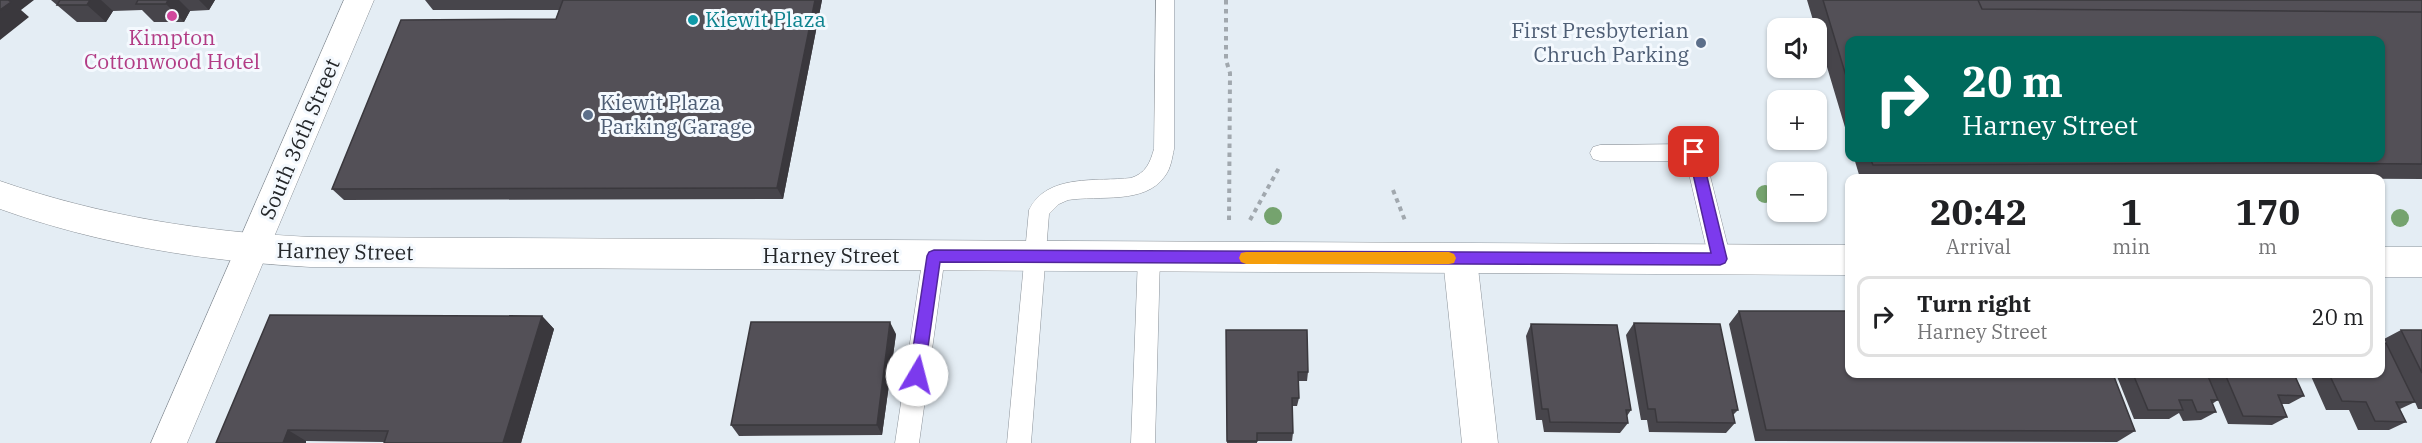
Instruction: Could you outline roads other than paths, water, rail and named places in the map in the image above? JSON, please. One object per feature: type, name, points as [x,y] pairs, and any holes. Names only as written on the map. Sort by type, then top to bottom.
[{"type":"main road","name":"South 36th Street","points":[[169,443],[360,0]]},
{"type":"main road","name":"Harney Street","points":[[0,195],[61,214],[140,234],[254,250],[362,253],[1845,260]]},
{"type":"main road","points":[[1460,258],[1480,443]]},
{"type":"main road","points":[[2385,262],[2422,262]]},
{"type":"lane","points":[[1019,443],[1039,210],[1052,197],[1064,191],[1138,187],[1158,171],[1164,149],[1165,0]]},
{"type":"lane","points":[[1600,153],[1694,152],[1720,259]]},
{"type":"lane","points":[[907,443],[934,256]]},
{"type":"lane","points":[[1143,443],[1149,257]]},
{"type":"place","name":"Kimpton Cottonwood Hotel","points":[[172,16]]},
{"type":"place","name":"Kiewit Plaza","points":[[693,20]]},
{"type":"place","name":"First Presbyterian Chruch Parking","points":[[1701,43]]},
{"type":"place","name":"Kiewit Plaza Parking Garage","points":[[588,115]]}]
